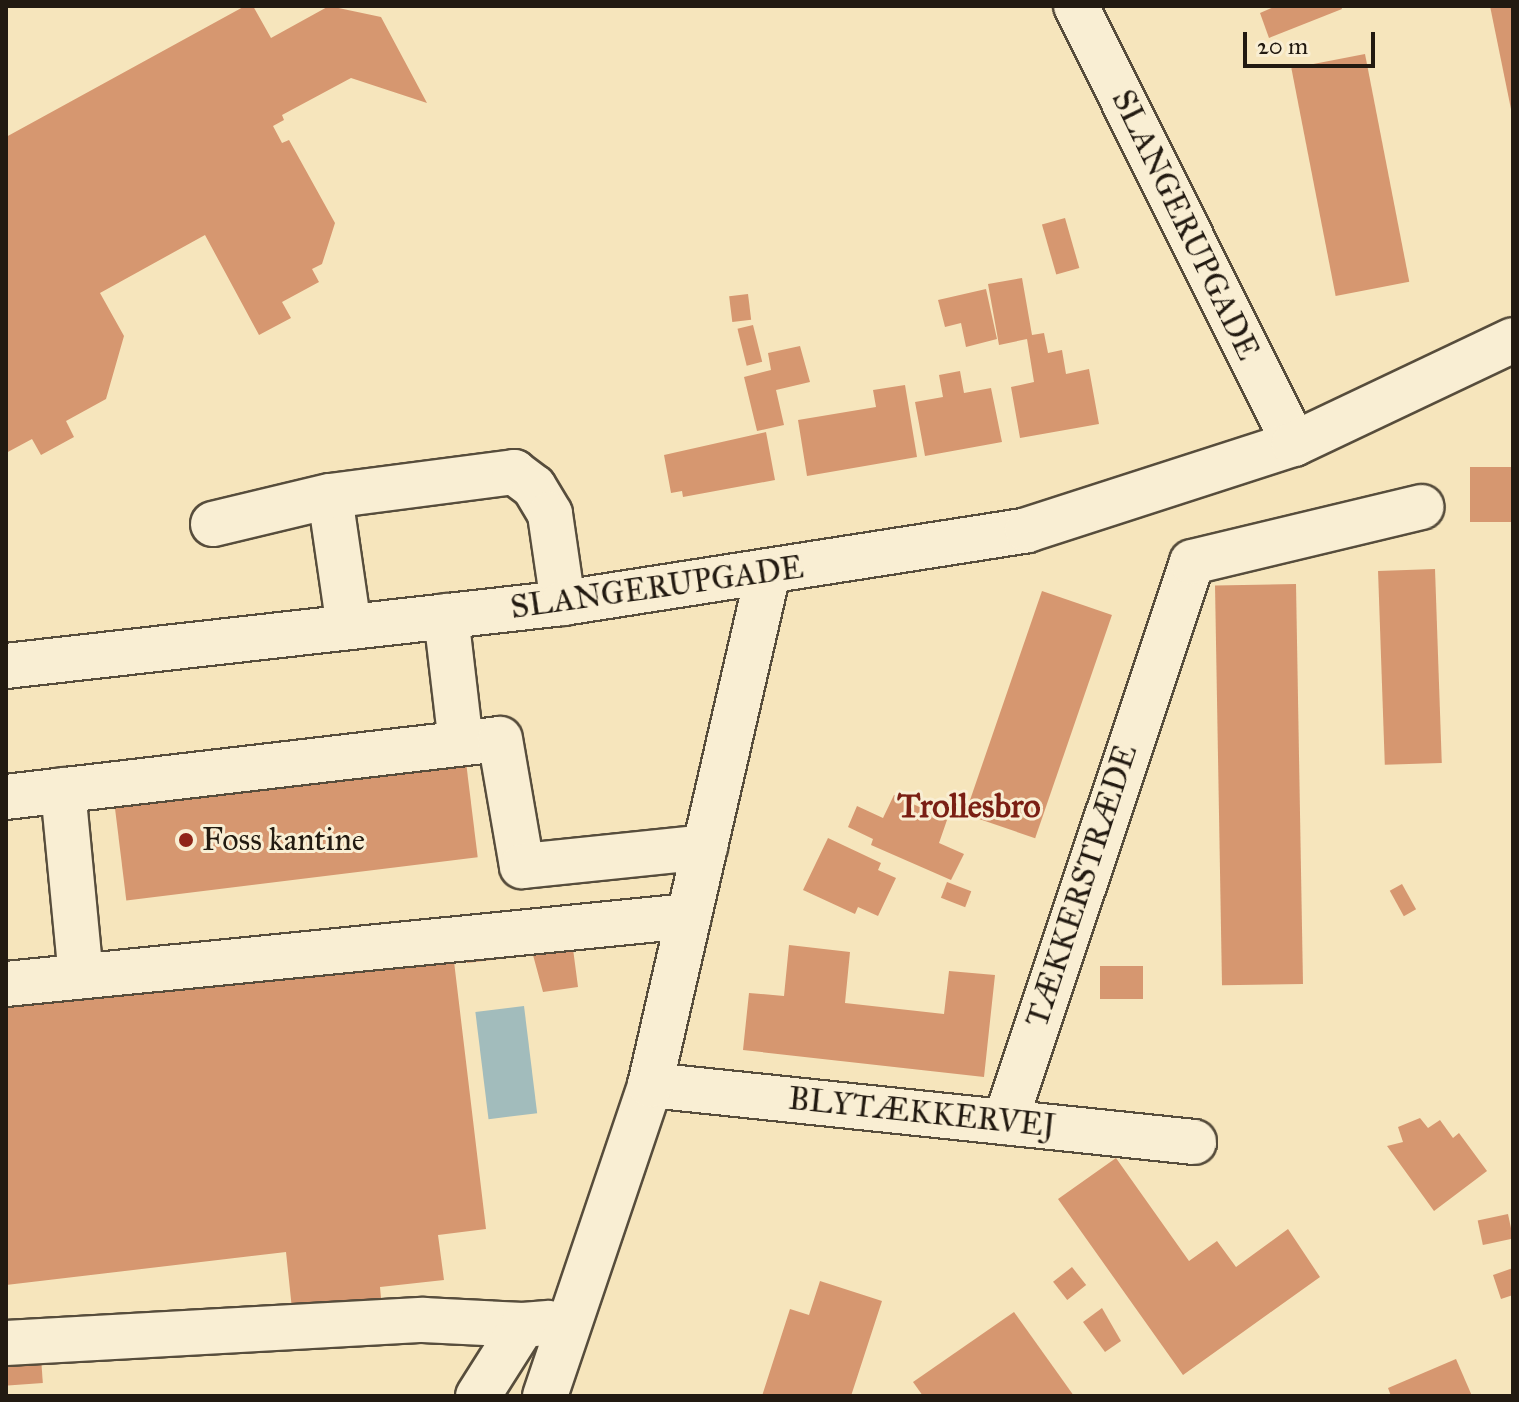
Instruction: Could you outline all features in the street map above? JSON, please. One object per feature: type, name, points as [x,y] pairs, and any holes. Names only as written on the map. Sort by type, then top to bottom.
[{"type":"street","name":"SLANGERUPGADE","points":[[1076,6],[1294,444]]},
{"type":"street","name":"SLANGERUPGADE","points":[[6,666],[563,603],[1027,530],[1294,444],[1513,340]]},
{"type":"street","points":[[213,524],[330,496],[514,472],[534,487],[550,514],[563,603]]},
{"type":"street","points":[[330,496],[349,627]]},
{"type":"street","name":"TÆKKERSTRÆDE","points":[[1005,1122],[1159,650],[1192,562],[1421,507]]},
{"type":"street","points":[[545,1396],[575,1320],[650,1085],[768,573]]},
{"type":"street","points":[[446,616],[461,743]]},
{"type":"street","points":[[6,797],[500,739],[522,866],[705,847]]},
{"type":"street","points":[[63,790],[81,976]]},
{"type":"street","points":[[565,862],[575,927]]},
{"type":"street","points":[[6,984],[689,916]]},
{"type":"street","name":"BLYTÆKKERVEJ","points":[[650,1085],[1194,1142]]},
{"type":"street","points":[[6,1343],[423,1320],[523,1325],[575,1320]]},
{"type":"street","points":[[478,1396],[523,1325]]},
{"type":"water","points":[[524,1006],[537,1113],[489,1119],[475,1012]]},
{"type":"building","points":[[245,6],[253,6],[271,38],[329,6],[381,17],[427,103],[351,78],[282,115],[284,120],[273,126],[282,143],[289,140],[335,223],[322,264],[312,269],[319,282],[282,302],[291,318],[259,335],[205,235],[100,293],[124,336],[106,399],[66,421],[74,437],[41,455],[32,439],[6,453],[6,137]]},
{"type":"building","points":[[1276,6],[1341,6],[1342,9],[1269,38],[1260,13]]},
{"type":"building","points":[[1490,6],[1513,6],[1513,114],[1512,114]]},
{"type":"building","points":[[1365,54],[1409,282],[1336,296],[1291,68]]},
{"type":"building","points":[[1065,218],[1079,268],[1056,275],[1042,225]]},
{"type":"building","points":[[1022,278],[1032,335],[1044,333],[1048,353],[1062,350],[1066,374],[1089,369],[1099,424],[1020,438],[1011,387],[1034,382],[1027,339],[999,345],[988,284]]},
{"type":"building","points":[[986,289],[997,339],[966,347],[961,323],[945,327],[938,300]]},
{"type":"building","points":[[748,294],[751,320],[732,322],[729,296]]},
{"type":"building","points":[[753,325],[762,362],[747,366],[737,329]]},
{"type":"building","points":[[800,346],[810,382],[776,390],[784,425],[757,431],[744,377],[771,370],[768,353]]},
{"type":"building","points":[[960,371],[964,393],[991,388],[1002,442],[925,456],[915,402],[943,397],[939,375]]},
{"type":"building","points":[[905,385],[917,457],[807,476],[798,420],[876,407],[873,390]]},
{"type":"building","points":[[766,432],[775,480],[683,497],[682,491],[671,493],[664,455]]},
{"type":"building","points":[[1470,467],[1513,467],[1513,522],[1470,522]]},
{"type":"building","points":[[1435,569],[1442,763],[1385,765],[1378,571]]},
{"type":"building","points":[[1296,584],[1303,984],[1222,985],[1215,585]]},
{"type":"building","points":[[1042,591],[1112,615],[1035,838],[965,814]]},
{"type":"building","points":[[466,762],[478,857],[126,900],[115,805]]},
{"type":"building","points":[[894,795],[947,820],[939,843],[964,854],[951,880],[871,845],[873,839],[848,827],[857,806],[883,818]]},
{"type":"building","points":[[828,838],[881,863],[878,870],[896,878],[878,916],[858,907],[855,914],[803,890]]},
{"type":"building","points":[[947,882],[971,891],[965,907],[941,898]]},
{"type":"building","points":[[1402,884],[1416,909],[1404,916],[1390,891]]},
{"type":"building","points":[[572,941],[578,987],[543,992],[533,955],[467,963],[466,955]]},
{"type":"building","points":[[789,945],[850,952],[845,1003],[944,1014],[949,971],[995,975],[984,1077],[743,1050],[749,993],[784,996]]},
{"type":"building","points":[[453,953],[486,1229],[438,1235],[444,1280],[380,1287],[381,1298],[292,1309],[286,1252],[6,1285],[6,1005]]},
{"type":"building","points":[[1100,966],[1143,966],[1143,999],[1100,999]]},
{"type":"building","points":[[1420,1118],[1428,1128],[1440,1120],[1453,1138],[1459,1133],[1487,1171],[1434,1211],[1387,1146],[1403,1142],[1398,1127]]},
{"type":"building","points":[[1116,1158],[1189,1261],[1217,1241],[1236,1267],[1288,1229],[1320,1277],[1183,1375],[1058,1199]]},
{"type":"building","points":[[1508,1214],[1513,1238],[1483,1245],[1478,1220]]},
{"type":"building","points":[[1072,1267],[1086,1285],[1067,1300],[1053,1282]]},
{"type":"building","points":[[1513,1268],[1513,1295],[1501,1299],[1493,1275]]},
{"type":"building","points":[[820,1281],[882,1301],[851,1396],[762,1396],[790,1309],[809,1315]]},
{"type":"building","points":[[1102,1308],[1121,1341],[1105,1352],[1083,1322]]},
{"type":"building","points":[[1014,1312],[1074,1396],[923,1396],[913,1382]]},
{"type":"building","points":[[41,1357],[43,1383],[8,1385],[6,1359]]},
{"type":"building","points":[[1456,1359],[1472,1396],[1391,1396],[1388,1388]]},
{"type":"place","name":"Foss kantine","points":[[186,840]]},
{"type":"district","name":"Trollesbro","points":[[969,806]]}]
